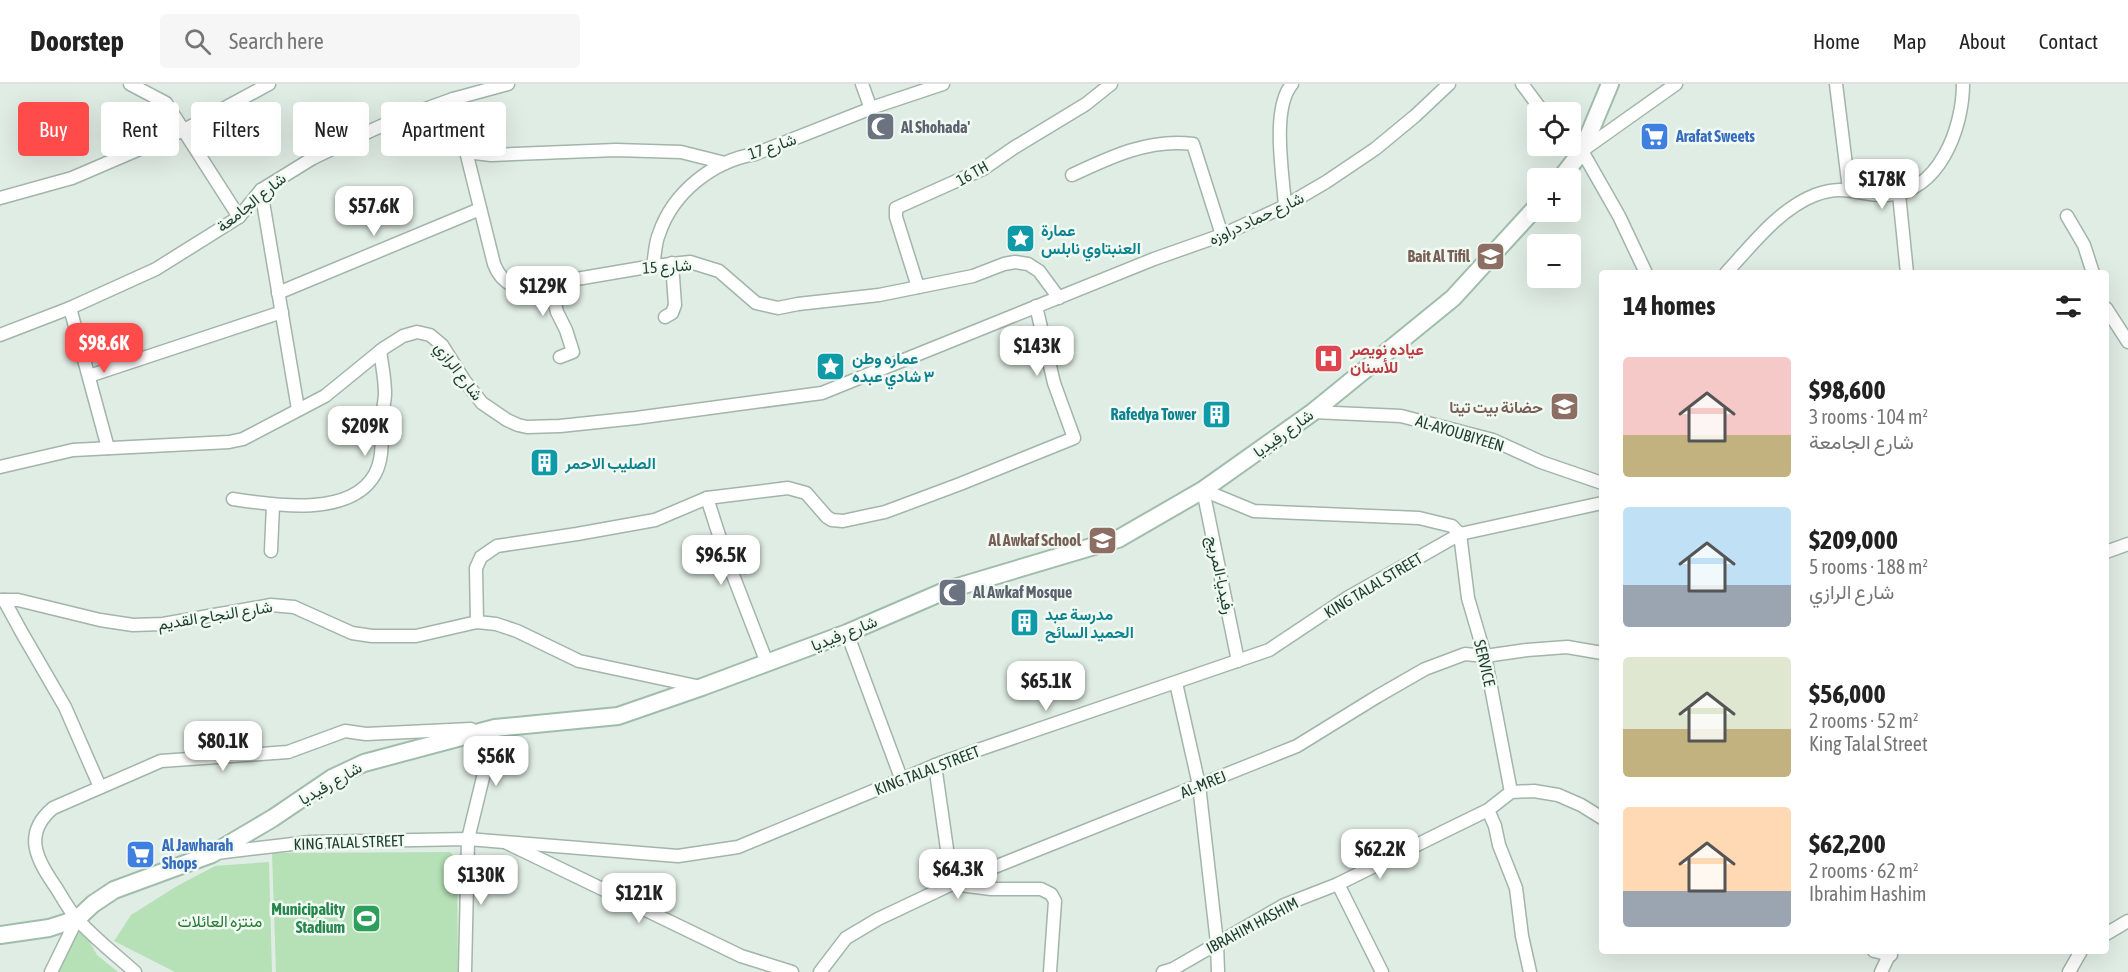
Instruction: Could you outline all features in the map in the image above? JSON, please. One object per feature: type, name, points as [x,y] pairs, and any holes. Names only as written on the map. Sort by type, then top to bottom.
[{"type":"main road","points":[[1581,137],[1610,84]]},
{"type":"main road","name":"شارع رفيديا","points":[[77,919],[93,903],[114,890],[212,854],[273,819],[332,778],[364,763],[495,728],[618,716],[847,633],[947,590],[1118,539],[1203,490],[1313,412],[1453,298],[1527,217]]},
{"type":"main road","points":[[0,935],[49,928],[77,919]]},
{"type":"street","points":[[130,84],[166,103],[239,217]]},
{"type":"street","points":[[0,198],[72,178],[184,130],[269,84]]},
{"type":"street","name":"شارع الجامعة","points":[[0,335],[70,308],[156,269],[239,217],[261,190],[313,158],[357,136],[453,99],[508,84]]},
{"type":"street","points":[[862,84],[871,109]]},
{"type":"street","name":"شارع 17","points":[[653,266],[659,234],[674,206],[691,184],[725,163],[943,84]]},
{"type":"street","name":"16 TH","points":[[918,287],[896,217],[896,208],[983,169],[1086,104],[1111,84]]},
{"type":"street","points":[[1285,206],[1281,113],[1286,91],[1292,84]]},
{"type":"street","name":"شارع حماد دراوزه","points":[[1036,306],[1154,259],[1222,236],[1285,206],[1375,149],[1449,84]]},
{"type":"street","points":[[1522,84],[1536,102]]},
{"type":"street","points":[[1581,143],[1676,84]]},
{"type":"street","points":[[1836,84],[1849,189]]},
{"type":"street","points":[[1729,270],[1776,221],[1793,207],[1825,191],[1837,188],[1877,195],[1899,194],[1919,185],[1940,162],[1958,123],[1963,84]]},
{"type":"street","points":[[1072,175],[1119,153],[1175,141],[1193,144],[1222,236]]},
{"type":"street","points":[[506,154],[616,150],[681,152],[725,163]]},
{"type":"street","points":[[1581,154],[1619,216],[1645,270]]},
{"type":"street","name":"شارع 15","points":[[467,156],[494,264],[504,280],[515,287],[528,289],[550,283],[690,262],[710,267],[727,277],[750,299],[771,308],[786,308],[798,304],[879,295],[973,276],[1009,263],[1022,262],[1040,271],[1059,298]]},
{"type":"street","points":[[261,190],[298,410]]},
{"type":"street","points":[[1899,194],[1906,270]]},
{"type":"street","points":[[279,293],[480,209]]},
{"type":"street","points":[[2067,216],[2084,245],[2092,270]]},
{"type":"street","points":[[665,317],[672,313],[675,305],[672,263]]},
{"type":"street","points":[[550,283],[557,312],[573,352],[560,357]]},
{"type":"street","points":[[477,622],[476,568],[481,557],[497,546],[655,520],[707,498],[753,491],[795,488],[806,493],[827,517],[843,521],[885,512],[1074,438],[1054,383],[1036,306]]},
{"type":"street","name":"شارع الرازي","points":[[0,467],[73,450],[236,441],[325,396],[380,351],[403,336],[417,332],[430,335],[442,345],[464,380],[483,403],[496,414],[518,425],[537,428],[636,418],[822,393],[1036,306]]},
{"type":"street","points":[[70,308],[108,448]]},
{"type":"street","points":[[88,376],[282,312]]},
{"type":"street","points":[[2109,313],[2128,342]]},
{"type":"street","points":[[233,500],[284,506],[313,505],[351,496],[366,485],[375,474],[382,453],[385,391],[380,351]]},
{"type":"street","name":"AL-AYOUBIYEEN","points":[[1313,412],[1401,416],[1492,440],[1540,462],[1599,482]]},
{"type":"street","points":[[1203,490],[1254,511],[1419,518],[1452,526],[1460,534]]},
{"type":"street","name":"رفيديا-المريج","points":[[1203,490],[1238,660]]},
{"type":"street","points":[[707,498],[726,557],[767,663]]},
{"type":"street","name":"KING TALAL STREET","points":[[212,854],[310,842],[468,838],[678,856],[738,847],[935,765],[1269,650],[1347,598],[1460,534],[1599,504]]},
{"type":"street","points":[[272,551],[273,505]]},
{"type":"street","name":"SERVICE","points":[[1460,534],[1468,598],[1485,656],[1511,792]]},
{"type":"street","points":[[2109,551],[2128,544]]},
{"type":"street","points":[[2,600],[65,707],[100,787]]},
{"type":"street","name":"شارع النجاح القديم","points":[[2,600],[18,600],[100,620],[133,625],[163,624],[271,605],[294,607],[352,633],[372,636],[416,636],[477,622],[506,626],[579,661],[702,687]]},
{"type":"street","points":[[847,633],[901,778]]},
{"type":"street","name":"AL-MREJ","points":[[820,972],[846,939],[878,920],[952,884],[1297,746],[1425,669],[1465,654],[1485,656],[1567,647],[1599,652]]},
{"type":"street","points":[[1176,683],[1198,785],[1217,943],[1218,972]]},
{"type":"street","points":[[135,972],[77,919],[39,863],[35,847],[36,832],[43,819],[53,808],[161,761],[288,752],[345,730],[366,734],[495,728],[468,838],[465,972]]},
{"type":"street","points":[[935,765],[952,884],[991,889],[1041,890],[1051,894],[1055,901],[1050,972]]},
{"type":"street","points":[[1511,792],[1534,791],[1558,795],[1599,816]]},
{"type":"street","name":"IBRAHIM HASHIM","points":[[1163,972],[1173,969],[1284,905],[1338,884],[1488,810],[1511,792]]},
{"type":"street","points":[[1488,810],[1516,888],[1522,936],[1530,972]]},
{"type":"street","points":[[501,840],[741,956],[792,972]]},
{"type":"street","points":[[1338,884],[1382,972]]},
{"type":"street","points":[[51,972],[77,919]]},
{"type":"street","points":[[2109,932],[2128,921]]},
{"type":"street","points":[[1881,972],[1890,954]]},
{"type":"street","points":[[2069,972],[2079,954]]},
{"type":"green space","name":"Municipality Stadium","points":[[450,852],[457,860],[458,972],[276,972],[272,853]]},
{"type":"green space","name":"منتزه العائلات","points":[[269,862],[272,972],[175,972],[114,941],[131,915],[177,886],[215,866]]},
{"type":"green space","points":[[77,919],[97,955],[118,972],[59,972]]},
{"type":"place","name":"Al Shohada'","points":[[880,127]]},
{"type":"place","name":"Arafat Sweets","points":[[1655,136]]},
{"type":"place","name":"عمارة العنبتاوي نابلس","points":[[1020,239]]},
{"type":"place","name":"Bait Al Tifil","points":[[1491,256]]},
{"type":"place","name":"عياده نويصر للأسنان","points":[[1329,358]]},
{"type":"place","name":"عماره وطن ٣ شادي عبده","points":[[831,367]]},
{"type":"place","name":"حضانة بيت تيتا","points":[[1564,407]]},
{"type":"place","name":"Rafedya Tower","points":[[1217,414]]},
{"type":"place","name":"الصليب الاحمر","points":[[544,463]]},
{"type":"place","name":"Al Awkaf School","points":[[1102,540]]},
{"type":"place","name":"Al Awkaf Mosque","points":[[952,592]]},
{"type":"place","name":"مدرسة عبد الحميد السائح","points":[[1024,623]]},
{"type":"place","name":"Al Jawharah Shops","points":[[141,854]]},
{"type":"place","name":"Municipality Stadium","points":[[366,918]]}]
